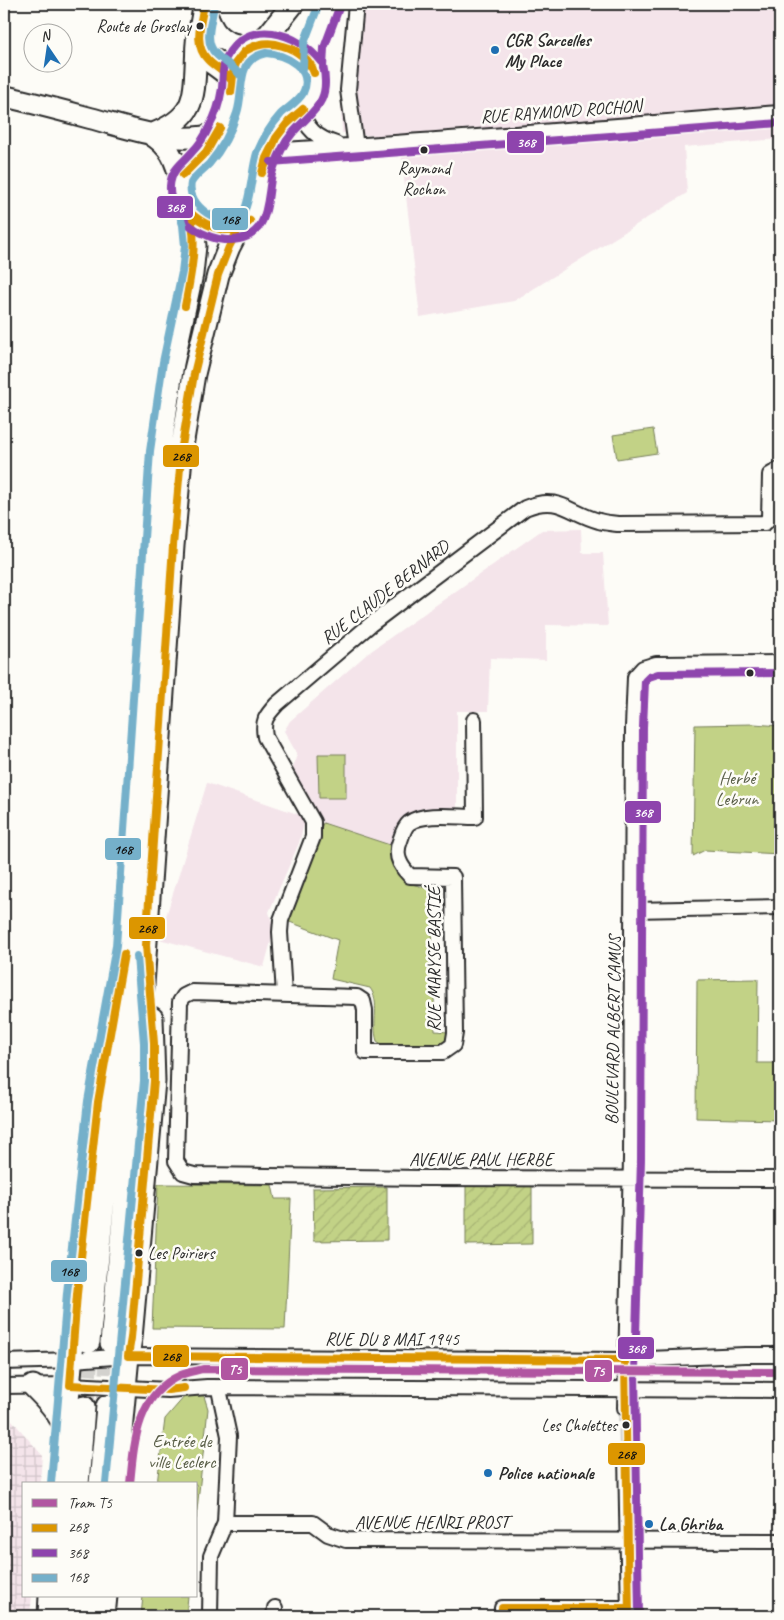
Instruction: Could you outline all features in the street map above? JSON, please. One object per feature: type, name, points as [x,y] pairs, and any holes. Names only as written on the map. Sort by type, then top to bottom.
[{"type":"main road","points":[[180,182],[182,176],[199,160],[218,133],[230,102],[235,62],[269,34],[292,4]]},
{"type":"main road","points":[[89,1342],[116,1085],[136,946],[182,446],[194,374],[218,275],[228,246],[239,228],[251,220],[257,210],[261,177],[269,152],[280,132],[314,93],[314,46],[330,4]]},
{"type":"main road","points":[[204,5],[211,26],[224,41],[237,46],[271,43],[291,49],[302,54],[313,68]]},
{"type":"main road","points":[[150,134],[177,122],[188,110],[193,94],[196,39],[204,5]]},
{"type":"main road","points":[[199,29],[200,44],[204,56],[228,75],[232,81]]},
{"type":"main road","points":[[4,96],[150,134],[193,138],[218,133]]},
{"type":"main road","points":[[111,1343],[136,1088],[136,946],[160,452],[173,363],[192,274],[195,246],[194,223],[183,200],[179,171],[174,158],[162,143],[150,134]]},
{"type":"main road","points":[[190,213],[213,227],[220,229],[239,228]]},
{"type":"main road","points":[[116,1482],[128,1356],[132,1338],[154,1081],[153,1034],[136,946]]},
{"type":"main road","points":[[61,1482],[73,1360],[77,1294],[98,1102],[136,946]]},
{"type":"main road","points":[[33,1386],[52,1405],[61,1418],[66,1431]]},
{"type":"main road","points":[[100,1482],[107,1406]]},
{"type":"main road","points":[[78,1482],[84,1407]]},
{"type":"main road","points":[[49,1616],[50,1598]]},
{"type":"main road","points":[[68,1616],[70,1598]]},
{"type":"main road","points":[[87,1616],[89,1598]]},
{"type":"main road","points":[[104,1616],[106,1598]]},
{"type":"street","points":[[350,147],[348,90],[356,4]]},
{"type":"street","name":"RUE RAYMOND ROCHON","points":[[301,109],[306,125],[317,136],[350,147]]},
{"type":"street","name":"RUE RAYMOND ROCHON","points":[[269,152],[780,113]]},
{"type":"street","name":"RUE CLAUDE BERNARD","points":[[284,995],[281,920],[314,830],[313,822],[265,737],[263,726],[266,717],[277,704],[371,624],[525,508],[544,502],[557,504],[600,521],[618,524],[765,524],[769,518],[770,475],[780,469]]},
{"type":"street","name":"BOULEVARD ALBERT CAMUS","points":[[625,1408],[630,1178],[633,727],[635,677],[643,668],[656,664],[780,663]]},
{"type":"street","name":"RUE MARYSE BASTIÉ","points":[[183,1172],[176,1160],[180,1002],[184,996],[192,992],[357,997],[363,1001],[365,1010],[365,1052],[443,1052],[453,1045],[455,1033],[453,877],[410,876],[401,867],[397,848],[402,833],[408,824],[424,817],[475,817],[474,720]]},
{"type":"street","points":[[633,910],[780,908]]},
{"type":"street","name":"AVENUE PAUL HERBE","points":[[183,1172],[194,1175],[427,1178],[780,1179]]},
{"type":"street","name":"RUE DU 8 MAI 1945","points":[[4,1362],[128,1356],[625,1360],[745,1355],[780,1356]]},
{"type":"street","points":[[4,1386],[70,1385],[168,1390],[222,1386],[780,1390]]},
{"type":"street","points":[[210,1616],[211,1556],[225,1523],[228,1436],[220,1396],[222,1386]]},
{"type":"street","points":[[501,1612],[629,1612],[626,1455]]},
{"type":"street","name":"AVENUE HENRI PROST","points":[[225,1523],[313,1523],[328,1534],[346,1540],[780,1541]]},
{"type":"shaded area","points":[[350,4],[780,4],[780,139],[684,147],[687,193],[514,301],[420,317],[399,135],[375,136],[342,133],[341,107]]},
{"type":"shaded area","points":[[581,529],[582,553],[603,553],[608,626],[546,625],[546,660],[490,658],[488,711],[457,711],[457,808],[409,816],[393,846],[323,823],[292,771],[297,754],[284,731],[290,721],[367,654],[542,530]]},
{"type":"shaded area","points":[[207,783],[306,817],[299,843],[269,912],[274,930],[264,967],[159,939]]},
{"type":"shaded area","points":[[4,1411],[42,1455],[40,1482],[22,1482],[22,1598],[32,1598],[30,1616],[4,1616]]},
{"type":"green space","points":[[653,429],[657,453],[617,459],[613,435]]},
{"type":"green space","name":"Herbé Lebrun","points":[[754,724],[780,726],[780,854],[705,850],[693,856],[695,725]]},
{"type":"green space","points":[[318,754],[346,754],[346,798],[319,798]]},
{"type":"green space","points":[[323,823],[393,846],[395,865],[401,877],[412,884],[431,888],[435,1031],[448,1032],[447,1038],[443,1042],[436,1045],[383,1045],[377,1041],[375,1034],[375,1000],[370,988],[331,979],[338,940],[287,921]]},
{"type":"green space","points":[[758,979],[757,1063],[780,1063],[780,1159],[778,1159],[779,1120],[696,1118],[697,980]]},
{"type":"green space","points":[[466,1183],[532,1183],[532,1244],[466,1245]]},
{"type":"green space","points":[[158,1184],[272,1185],[275,1199],[291,1199],[285,1329],[152,1328]]},
{"type":"green space","points":[[387,1187],[387,1240],[314,1241],[313,1188]]},
{"type":"green space","name":"Entrée de ville Leclerc","points":[[203,1393],[208,1409],[198,1501],[198,1482],[157,1482],[165,1419],[185,1396]]},
{"type":"green space","points":[[143,1598],[188,1598],[186,1616],[141,1616]]},
{"type":"tunnel","points":[[84,1407],[89,1342]]},
{"type":"tunnel","points":[[107,1406],[111,1343]]},
{"type":"tunnel","points":[[625,1408],[626,1455]]},
{"type":"tram line","name":"T5","points":[[130,1482],[133,1452],[140,1421],[155,1394],[166,1383],[181,1375],[203,1369],[780,1372]]},
{"type":"transit line","name":"268","points":[[204,4],[199,34],[203,54],[232,81]]},
{"type":"transit line","name":"168","points":[[303,68],[304,43],[319,4]]},
{"type":"transit line","name":"168","points":[[214,5],[209,31],[210,44],[216,54],[240,75]]},
{"type":"transit line","name":"368","points":[[323,68],[324,48],[339,8]]},
{"type":"transit line","name":"368","points":[[321,62],[311,51],[299,43],[286,36],[273,33],[259,33],[246,37],[235,45],[225,61],[222,88],[216,113],[202,140],[178,167],[171,180],[170,192],[173,204],[187,223],[206,235],[226,240],[244,238],[253,233],[260,225],[267,206],[273,171],[279,155],[289,137],[313,112],[324,94],[323,66]]},
{"type":"transit line","name":"268","points":[[245,51],[263,44],[283,46]]},
{"type":"transit line","name":"268","points":[[245,51],[263,44],[283,46]]},
{"type":"transit line","name":"268","points":[[283,46],[302,55],[310,63],[314,73]]},
{"type":"transit line","name":"268","points":[[283,46],[302,56],[309,63],[314,73]]},
{"type":"transit line","name":"268","points":[[231,92],[234,65],[244,52]]},
{"type":"transit line","name":"268","points":[[231,92],[235,67],[244,52]]},
{"type":"transit line","name":"168","points":[[266,53],[281,56],[296,64],[302,70],[306,84],[303,93],[296,102],[277,118],[259,148],[255,159],[247,205],[244,211],[233,219],[224,220],[216,218],[207,213],[194,200],[191,192],[191,183],[214,158],[229,134],[237,113],[242,77],[249,62],[266,53]]},
{"type":"transit line","name":"268","points":[[276,138],[289,121],[303,109]]},
{"type":"transit line","name":"268","points":[[276,138],[286,125],[303,109]]},
{"type":"transit line","name":"368","points":[[271,162],[780,123]]},
{"type":"transit line","name":"268","points":[[183,175],[206,152],[220,128]]},
{"type":"transit line","name":"268","points":[[183,175],[207,151],[220,128]]},
{"type":"transit line","name":"268","points":[[262,173],[266,158],[276,138]]},
{"type":"transit line","name":"268","points":[[262,173],[276,138]]},
{"type":"transit line","name":"268","points":[[185,306],[194,248],[190,213]]},
{"type":"transit line","name":"268","points":[[193,215],[213,227],[228,229],[243,226],[250,221]]},
{"type":"transit line","name":"268","points":[[193,215],[213,227],[229,230],[244,226],[250,221]]},
{"type":"transit line","name":"168","points":[[51,1482],[67,1293],[88,1101],[116,946],[150,451],[163,362],[182,272],[185,246],[180,216]]},
{"type":"transit line","name":"268","points":[[239,228],[218,275],[194,374],[182,446],[173,546],[146,945],[154,1043],[154,1081],[128,1356],[625,1360],[629,1616]]},
{"type":"transit line","name":"368","points":[[639,1616],[635,1371],[641,1159],[643,727],[645,681],[649,677],[658,674],[780,673]]},
{"type":"transit line","name":"268","points":[[124,954],[98,1102],[77,1294],[70,1385],[168,1390],[184,1388]]},
{"type":"transit line","name":"168","points":[[106,1482],[144,1081],[144,1043],[137,956]]},
{"type":"transit line","name":"268","points":[[501,1616],[502,1608],[629,1608]]},
{"type":"place","name":"Route de Groslay","points":[[200,26]]},
{"type":"place","name":"CGR Sarcelles My Place","points":[[495,50]]},
{"type":"place","name":"Raymond Rochon","points":[[424,150]]},
{"type":"place","name":"Les Poiriers","points":[[139,1253]]},
{"type":"place","name":"Les Cholettes","points":[[626,1425]]},
{"type":"place","name":"Police nationale","points":[[488,1473]]},
{"type":"place","name":"La Ghriba","points":[[649,1524]]}]
